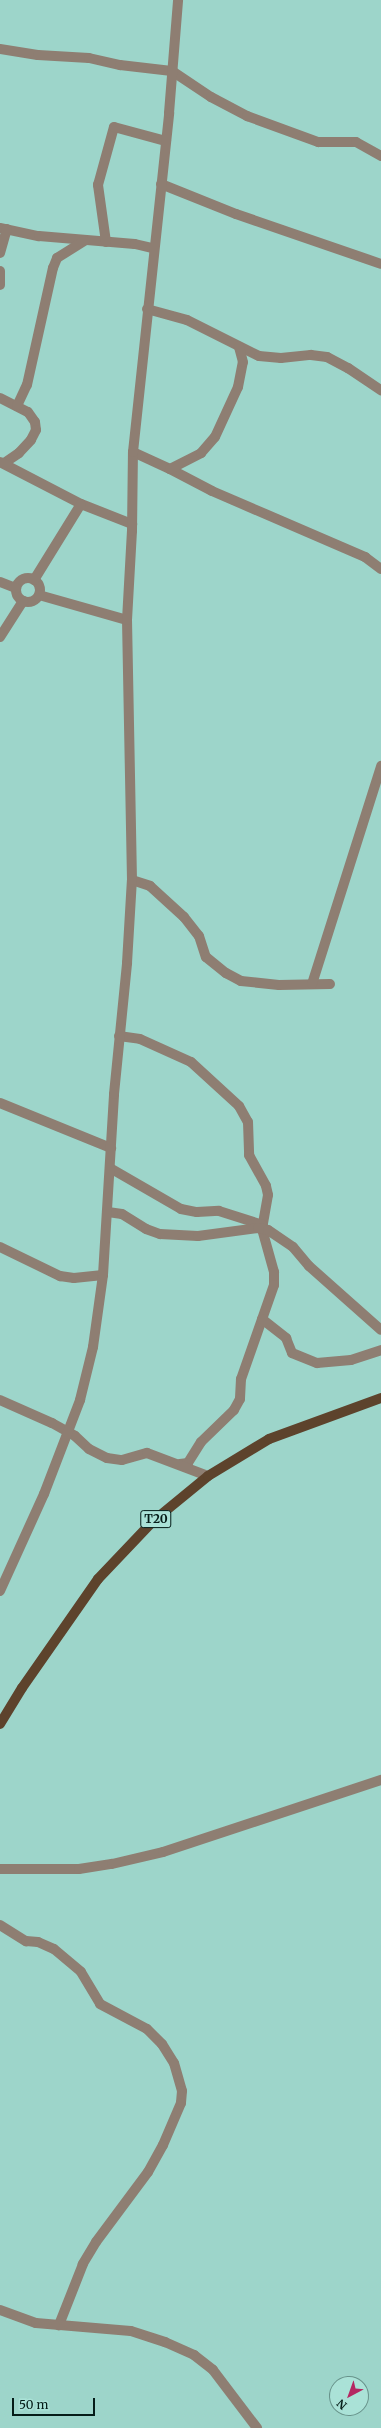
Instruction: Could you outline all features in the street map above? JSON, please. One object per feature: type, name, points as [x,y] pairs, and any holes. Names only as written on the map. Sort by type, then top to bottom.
[{"type":"main road","name":"T20","points":[[0,1724],[31,1675],[98,1579],[152,1522],[208,1476],[269,1440],[381,1398]]},
{"type":"street","points":[[0,1591],[26,1535],[68,1432],[88,1373],[103,1275],[119,1036],[127,963],[132,880],[127,620],[132,524],[133,452],[153,248],[166,141],[178,0]]},
{"type":"street","points":[[0,50],[38,55],[89,58],[120,65],[172,71],[211,97],[247,116],[318,142],[356,142],[381,156]]},
{"type":"street","points":[[106,242],[98,185],[114,127],[166,141]]},
{"type":"street","points":[[161,184],[236,214],[381,264]]},
{"type":"street","points":[[0,253],[4,229],[39,236],[84,241],[135,244],[153,248]]},
{"type":"street","points":[[16,406],[27,385],[53,268],[61,255],[84,241]]},
{"type":"street","points":[[0,271],[0,286]]},
{"type":"street","points":[[147,308],[187,320],[259,356],[271,357],[311,355],[327,358],[343,365],[381,390]]},
{"type":"street","points":[[170,469],[201,453],[215,437],[238,387],[243,362],[239,347]]},
{"type":"street","points":[[0,398],[23,408],[32,416],[36,430],[31,440],[20,453],[2,463]]},
{"type":"street","points":[[133,452],[219,494],[365,557],[381,569]]},
{"type":"street","points":[[2,463],[81,504],[132,524]]},
{"type":"street","points":[[34,580],[81,504]]},
{"type":"street","points":[[22,579],[34,580],[40,588],[39,595],[31,602],[23,601],[16,595],[16,588],[22,579]]},
{"type":"street","points":[[0,582],[16,588]]},
{"type":"street","points":[[39,595],[127,620]]},
{"type":"street","points":[[0,637],[23,601]]},
{"type":"street","points":[[312,984],[381,766]]},
{"type":"street","points":[[132,880],[150,886],[184,917],[199,936],[206,957],[226,973],[241,981],[259,985],[330,984]]},
{"type":"street","points":[[119,1036],[140,1039],[191,1062],[221,1088],[242,1110],[248,1122],[249,1155],[267,1190],[263,1227],[274,1279],[241,1379],[240,1399],[237,1405],[201,1442],[188,1463],[180,1464]]},
{"type":"street","points":[[0,1103],[112,1148]]},
{"type":"street","points":[[110,1168],[144,1185],[181,1209],[197,1212],[219,1210],[263,1227],[293,1247],[310,1266],[381,1330]]},
{"type":"street","points":[[108,1212],[122,1214],[146,1229],[160,1234],[198,1236],[263,1227]]},
{"type":"street","points":[[0,1247],[60,1276],[74,1278],[103,1275]]},
{"type":"street","points":[[262,1319],[286,1338],[292,1353],[317,1363],[352,1360],[381,1350]]},
{"type":"street","points":[[0,1400],[39,1416],[68,1432],[88,1449],[107,1458],[122,1460],[147,1453],[180,1464],[208,1476]]},
{"type":"street","points":[[0,1870],[79,1869],[112,1864],[163,1852],[381,1780]]},
{"type":"street","points":[[0,1925],[26,1941],[38,1942],[54,1949],[81,1972],[100,2004],[147,2029],[162,2044],[174,2063],[182,2091],[181,2103],[164,2145],[148,2172],[96,2242],[83,2264],[59,2325]]},
{"type":"street","points":[[0,2310],[36,2323],[131,2331],[165,2342],[194,2355],[213,2370],[258,2428]]}]
